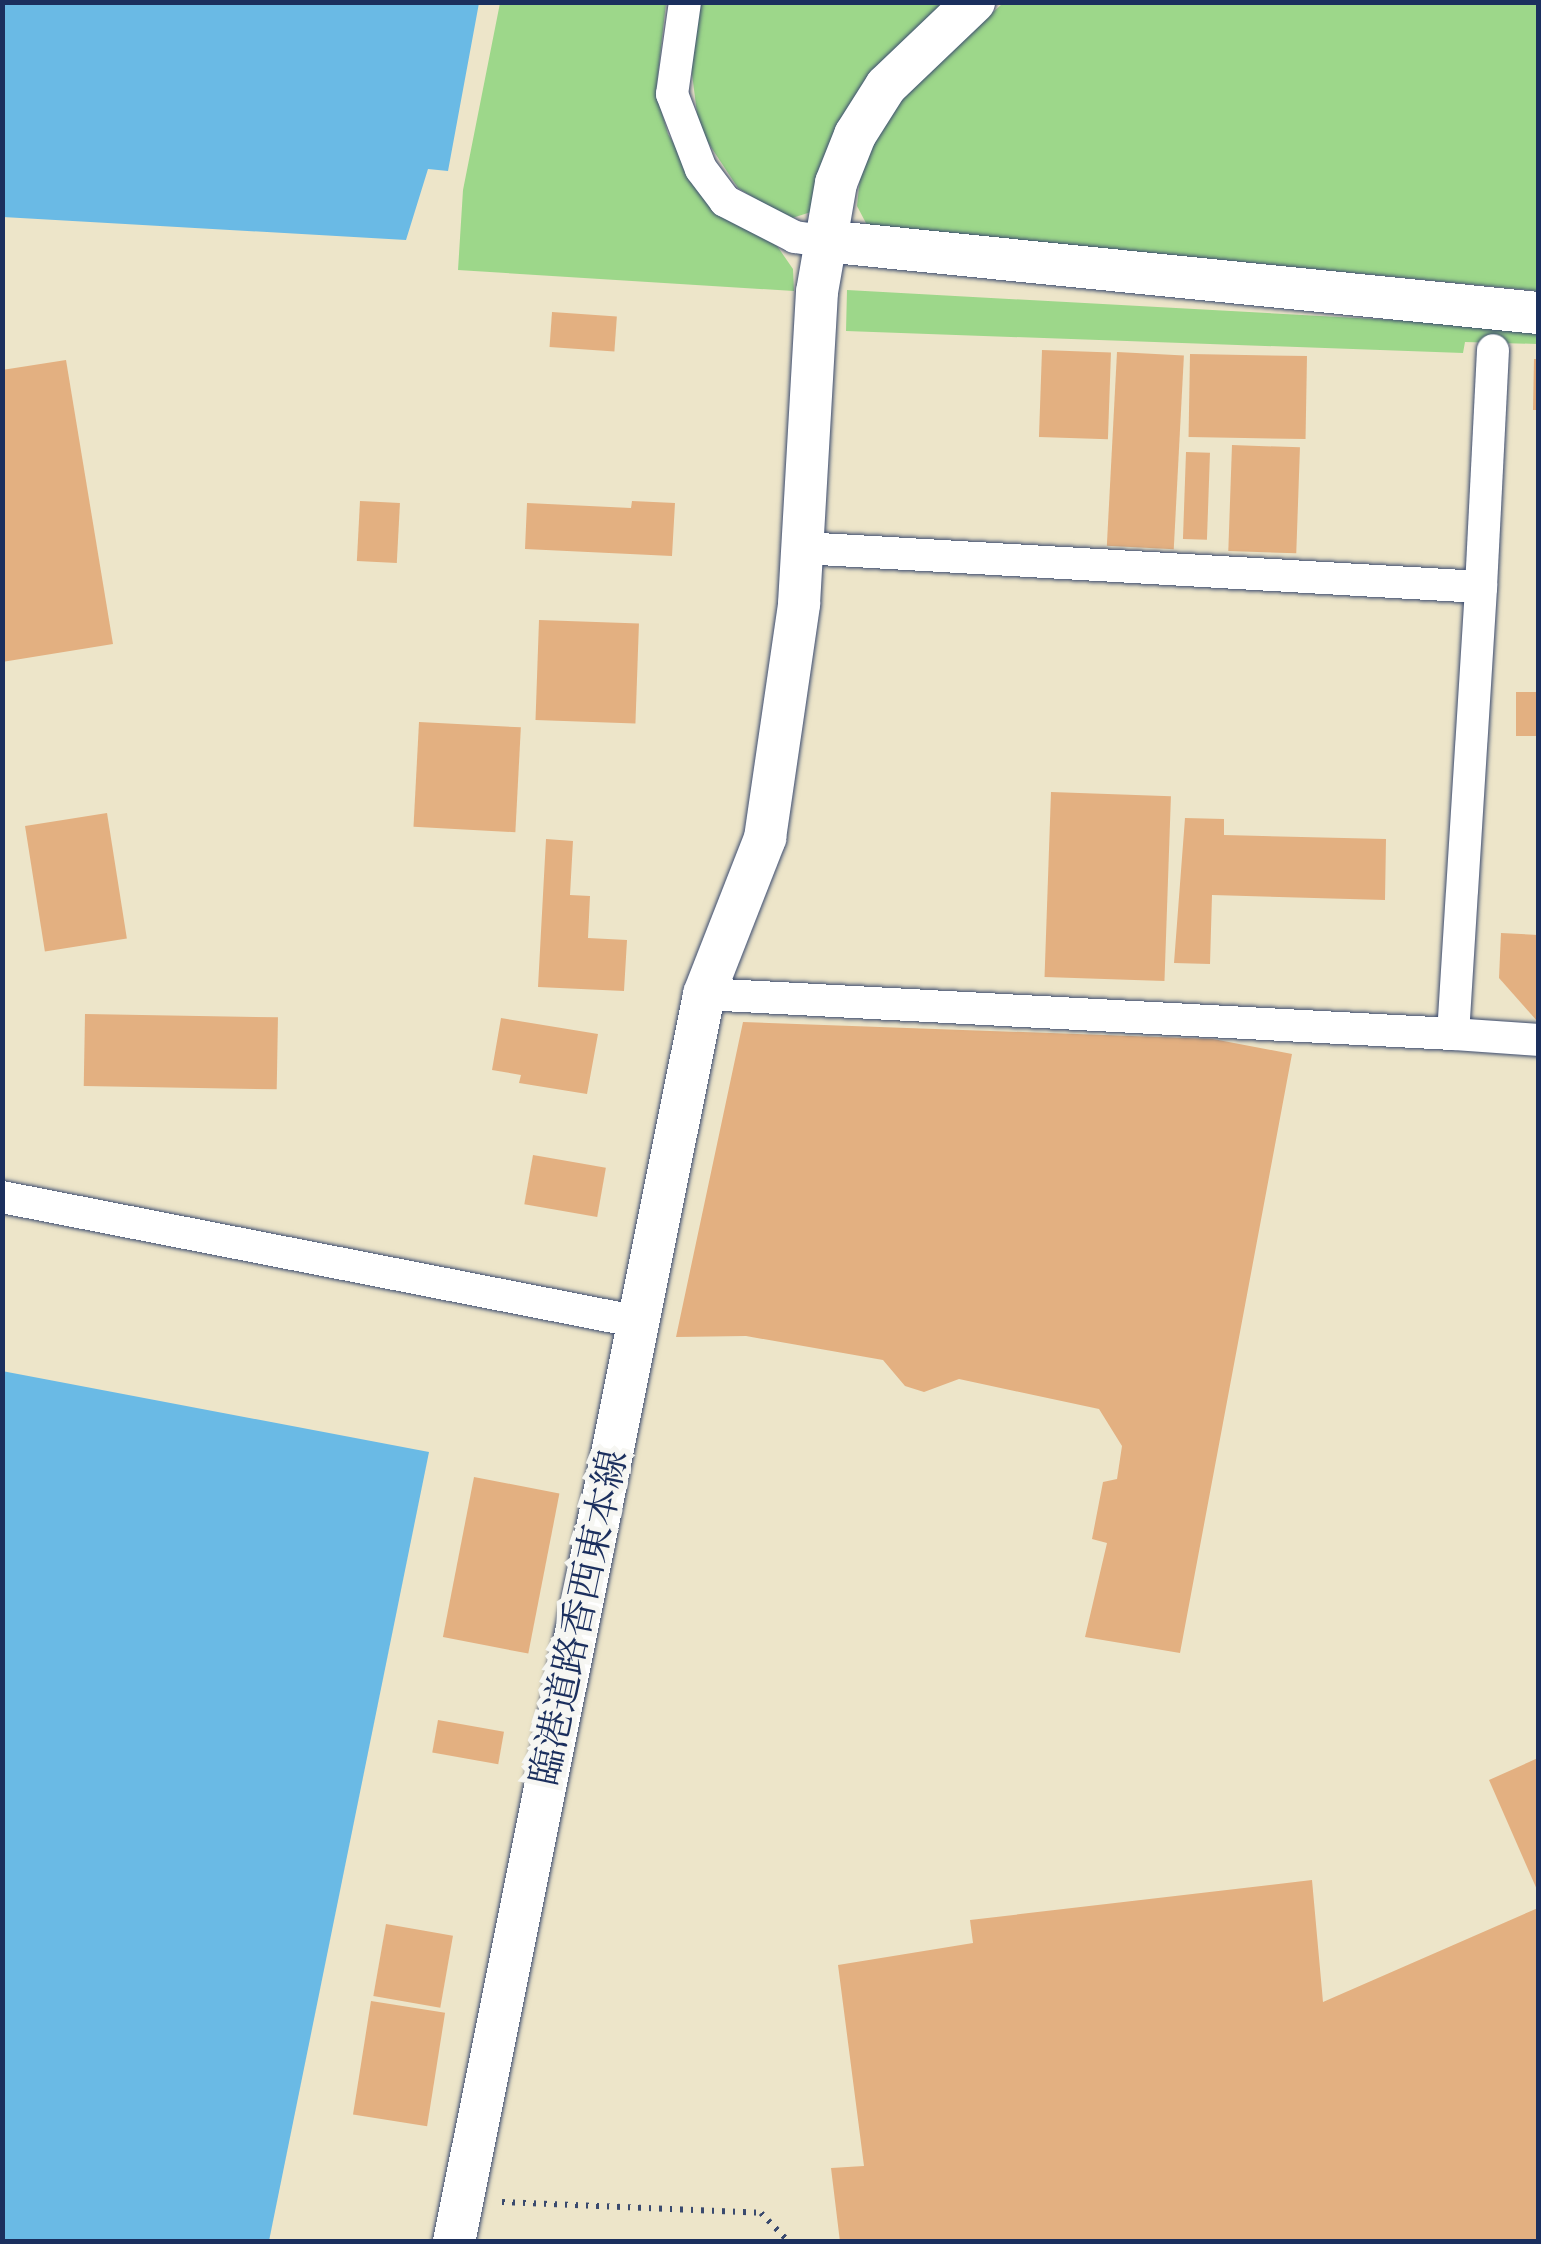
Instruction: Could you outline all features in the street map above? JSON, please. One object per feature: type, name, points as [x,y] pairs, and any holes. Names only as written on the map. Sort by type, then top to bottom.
[{"type":"street","points":[[685,2],[672,94],[701,169],[725,202],[795,236],[1538,313]]},
{"type":"street","name":"臨港道路香西東本線","points":[[454,2242],[704,994],[765,838],[803,548],[824,241],[836,183],[855,135],[886,86],[974,2]]},
{"type":"street","points":[[1453,1034],[1493,350]]},
{"type":"street","points":[[803,548],[1481,587]]},
{"type":"street","points":[[704,994],[1538,1040]]},
{"type":"street","points":[[2,1197],[639,1322]]},
{"type":"path","points":[[496,2202],[761,2214],[789,2242]]},
{"type":"green space","points":[[500,3],[666,3],[656,92],[668,134],[715,210],[775,243],[793,269],[794,291],[458,270],[463,190]]},
{"type":"green space","points":[[700,3],[944,3],[869,77],[811,212],[789,219],[738,188],[699,129],[690,58]]},
{"type":"green space","points":[[1003,3],[1538,3],[1538,291],[867,225],[857,206],[863,149],[901,97]]},
{"type":"green space","points":[[847,290],[1538,328],[1538,344],[1465,342],[1463,353],[846,331]]},
{"type":"water","points":[[2,3],[479,3],[448,171],[428,169],[406,240],[3,217]]},
{"type":"water","points":[[2,1371],[429,1452],[269,2241],[3,2241]]},
{"type":"building","points":[[552,312],[617,317],[614,351],[550,347]]},
{"type":"building","points":[[1042,350],[1111,352],[1108,439],[1039,437]]},
{"type":"building","points":[[1117,352],[1184,356],[1174,549],[1107,546]]},
{"type":"building","points":[[1190,354],[1307,356],[1306,439],[1189,437]]},
{"type":"building","points":[[1534,359],[1538,359],[1538,410],[1533,410]]},
{"type":"building","points":[[66,360],[113,644],[2,662],[2,370]]},
{"type":"building","points":[[1232,445],[1300,447],[1296,553],[1228,551]]},
{"type":"building","points":[[1186,452],[1210,453],[1207,540],[1183,539]]},
{"type":"building","points":[[360,501],[400,503],[397,563],[357,561]]},
{"type":"building","points":[[632,501],[675,503],[672,556],[525,549],[527,503],[631,508]]},
{"type":"building","points":[[539,620],[639,623],[635,723],[536,720]]},
{"type":"building","points":[[1516,692],[1538,692],[1538,736],[1516,736]]},
{"type":"building","points":[[419,722],[521,727],[515,832],[414,827]]},
{"type":"building","points":[[1051,792],[1171,796],[1164,981],[1045,977]]},
{"type":"building","points":[[107,813],[127,938],[45,951],[25,826]]},
{"type":"building","points":[[1185,818],[1224,819],[1224,835],[1386,839],[1385,900],[1212,895],[1210,964],[1174,963]]},
{"type":"building","points":[[546,839],[573,841],[570,895],[590,896],[588,938],[627,940],[624,991],[538,987]]},
{"type":"building","points":[[1501,933],[1538,935],[1538,1022],[1499,978]]},
{"type":"building","points":[[85,1014],[278,1017],[277,1089],[84,1086]]},
{"type":"building","points":[[501,1018],[598,1034],[587,1094],[519,1083],[521,1075],[492,1070]]},
{"type":"building","points":[[743,1022],[1213,1039],[1292,1054],[1180,1653],[1085,1637],[1107,1543],[1092,1539],[1103,1482],[1117,1479],[1122,1446],[1099,1409],[959,1379],[924,1392],[905,1386],[883,1360],[746,1336],[676,1337]]},
{"type":"building","points":[[533,1155],[606,1168],[597,1217],[524,1204]]},
{"type":"building","points":[[474,1477],[559,1494],[528,1654],[443,1637]]},
{"type":"building","points":[[438,1720],[504,1732],[498,1764],[432,1752]]},
{"type":"building","points":[[1538,1758],[1538,1892],[1489,1780]]},
{"type":"building","points":[[1312,1880],[1323,2002],[1538,1908],[1538,2242],[840,2242],[831,2168],[864,2166],[838,1965],[973,1943],[970,1920]]},
{"type":"building","points":[[386,1924],[453,1936],[440,2008],[373,1996]]},
{"type":"building","points":[[371,2001],[445,2013],[427,2126],[353,2115]]}]
